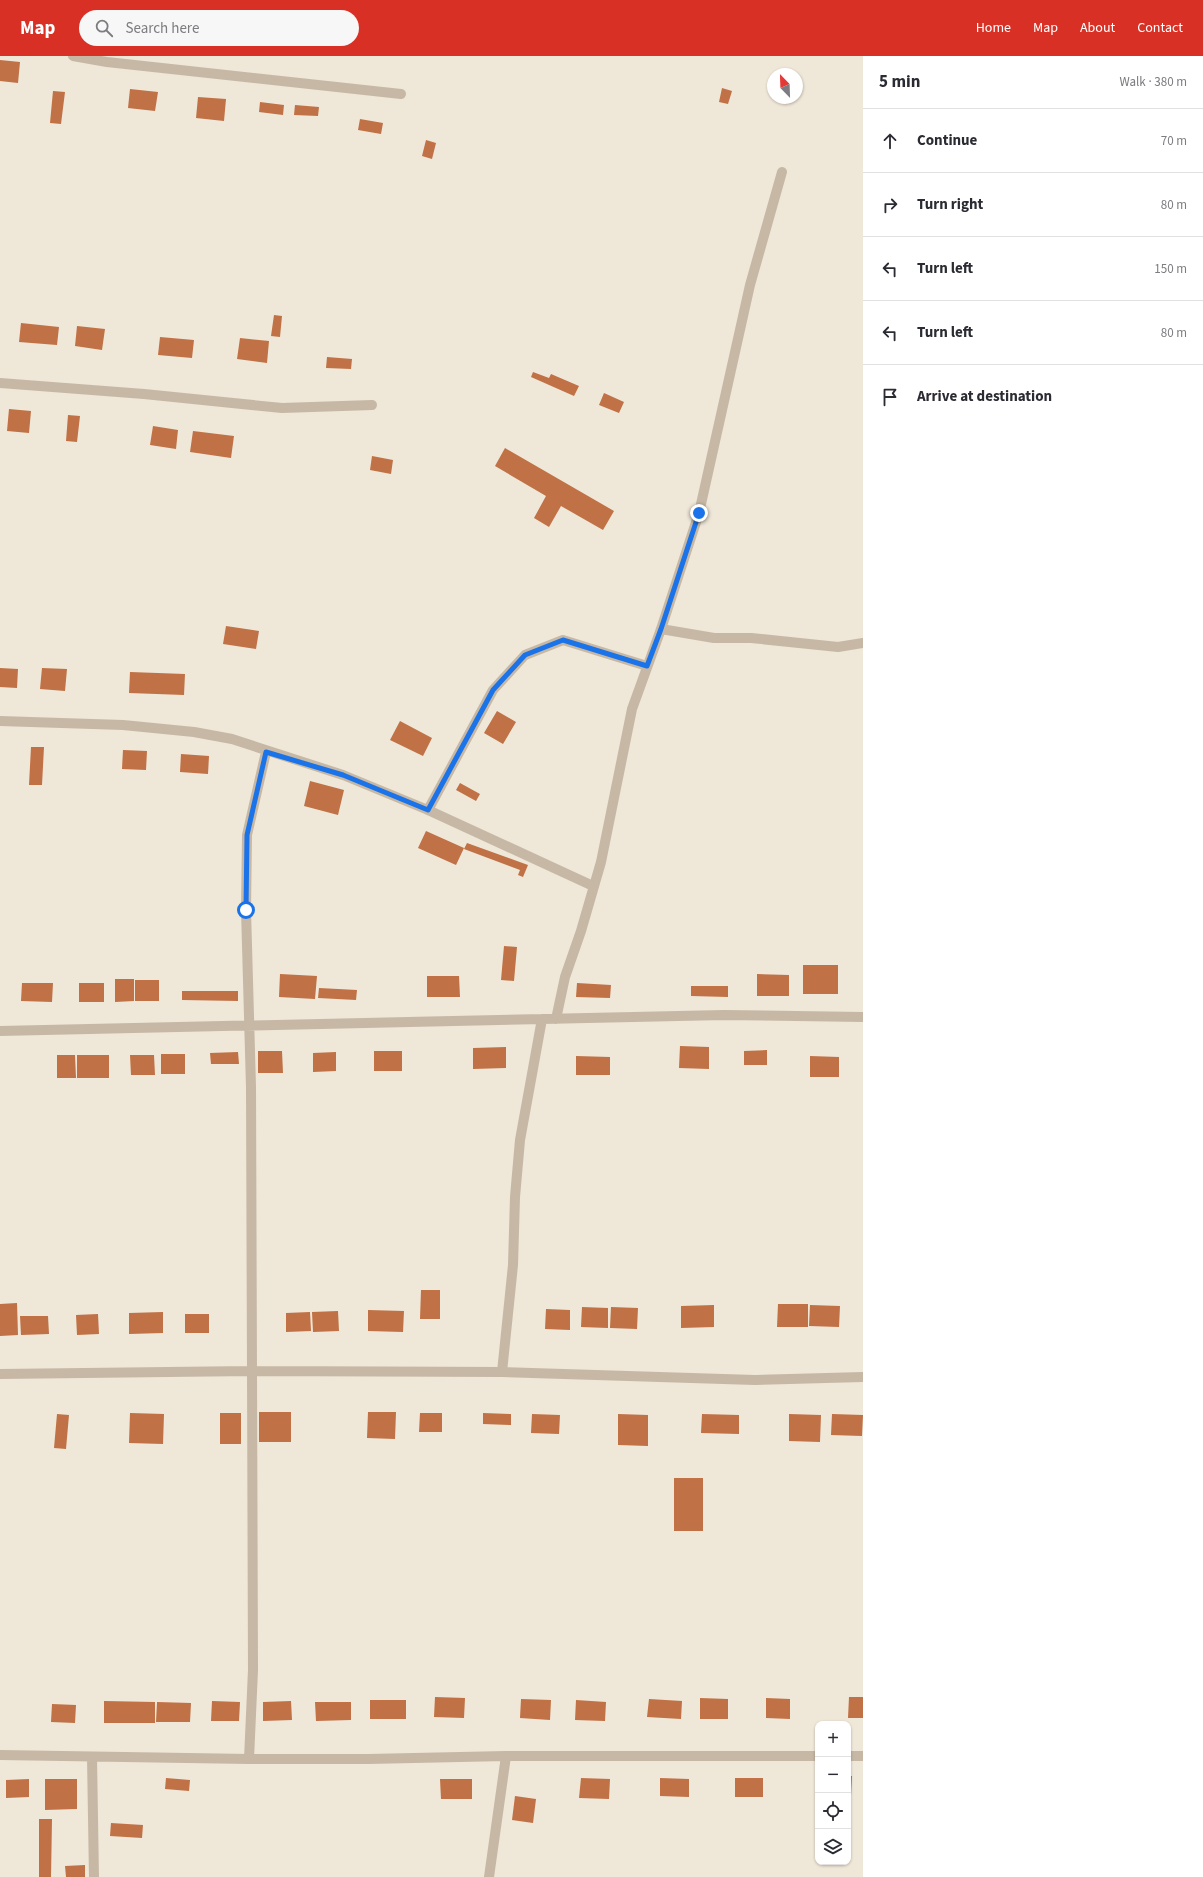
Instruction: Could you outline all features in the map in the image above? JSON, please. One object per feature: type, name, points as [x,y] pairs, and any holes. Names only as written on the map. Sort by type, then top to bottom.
[{"type":"street","points":[[73,56],[115,63],[401,94]]},
{"type":"street","points":[[556,1019],[565,977],[581,931],[604,848],[632,709],[661,629],[699,513],[750,285],[782,172]]},
{"type":"street","points":[[0,383],[144,394],[282,408],[372,405]]},
{"type":"street","points":[[661,629],[714,638],[751,638],[838,647],[863,643]]},
{"type":"street","points":[[428,810],[493,690],[525,655],[563,640],[647,666]]},
{"type":"street","points":[[0,721],[123,726],[194,732],[232,740],[266,752],[343,775],[428,810],[593,886]]},
{"type":"street","points":[[249,1759],[253,1670],[251,1087],[248,1026],[246,910],[247,835],[266,752]]},
{"type":"street","points":[[0,1031],[724,1015],[863,1017]]},
{"type":"street","points":[[502,1372],[513,1265],[515,1197],[520,1140],[542,1019]]},
{"type":"street","points":[[0,1374],[252,1371],[502,1372],[755,1380],[863,1378]]},
{"type":"street","points":[[0,1755],[249,1759],[368,1759],[506,1756],[815,1756]]},
{"type":"street","points":[[489,1877],[506,1756]]},
{"type":"street","points":[[851,1756],[863,1756]]},
{"type":"street","points":[[92,1757],[94,1877]]},
{"type":"building","points":[[0,60],[20,62],[18,83],[0,81]]},
{"type":"building","points":[[722,88],[732,91],[728,104],[719,102]]},
{"type":"building","points":[[130,89],[158,92],[155,111],[128,108]]},
{"type":"building","points":[[53,91],[65,92],[61,124],[50,123]]},
{"type":"building","points":[[198,97],[226,99],[224,121],[196,118]]},
{"type":"building","points":[[260,102],[284,105],[283,115],[259,112]]},
{"type":"building","points":[[295,105],[319,107],[318,116],[294,115]]},
{"type":"building","points":[[360,119],[383,123],[381,134],[358,130]]},
{"type":"building","points":[[426,140],[436,143],[432,159],[422,156]]},
{"type":"building","points":[[274,315],[282,316],[280,337],[271,336]]},
{"type":"building","points":[[21,323],[59,327],[57,345],[19,342]]},
{"type":"building","points":[[77,326],[105,329],[102,350],[75,346]]},
{"type":"building","points":[[160,337],[194,340],[192,358],[158,355]]},
{"type":"building","points":[[240,338],[269,341],[267,363],[237,359]]},
{"type":"building","points":[[327,357],[352,359],[351,369],[326,368]]},
{"type":"building","points":[[533,372],[549,378],[551,374],[579,386],[574,396],[531,377]]},
{"type":"building","points":[[604,393],[624,402],[619,413],[599,405]]},
{"type":"building","points":[[9,409],[31,411],[29,433],[7,431]]},
{"type":"building","points":[[68,415],[80,416],[77,442],[66,441]]},
{"type":"building","points":[[153,426],[178,430],[176,449],[150,445]]},
{"type":"building","points":[[193,431],[234,436],[231,458],[190,452]]},
{"type":"building","points":[[505,448],[614,511],[603,530],[561,506],[549,527],[534,518],[546,496],[495,466]]},
{"type":"building","points":[[372,456],[393,460],[391,474],[370,470]]},
{"type":"building","points":[[226,626],[259,631],[256,649],[223,644]]},
{"type":"building","points":[[0,668],[18,669],[17,688],[0,687]]},
{"type":"building","points":[[42,668],[67,669],[65,691],[40,689]]},
{"type":"building","points":[[130,672],[185,674],[184,695],[129,693]]},
{"type":"building","points":[[497,711],[516,722],[503,744],[484,733]]},
{"type":"building","points":[[400,721],[432,738],[423,756],[390,740]]},
{"type":"building","points":[[31,747],[44,747],[42,785],[29,785]]},
{"type":"building","points":[[123,750],[147,751],[146,770],[122,769]]},
{"type":"building","points":[[181,754],[209,756],[208,774],[180,772]]},
{"type":"building","points":[[310,781],[344,790],[338,815],[304,806]]},
{"type":"building","points":[[460,783],[480,794],[476,801],[456,790]]},
{"type":"building","points":[[426,831],[464,848],[456,865],[418,848]]},
{"type":"building","points":[[467,843],[528,865],[523,877],[518,875],[520,870],[464,849]]},
{"type":"building","points":[[504,946],[517,947],[514,981],[501,980]]},
{"type":"building","points":[[803,965],[838,965],[838,994],[803,994]]},
{"type":"building","points":[[280,974],[317,976],[315,999],[279,997]]},
{"type":"building","points":[[757,974],[789,975],[789,996],[757,996]]},
{"type":"building","points":[[427,976],[459,976],[460,997],[427,997]]},
{"type":"building","points":[[115,979],[134,979],[134,1001],[115,1002]]},
{"type":"building","points":[[135,980],[159,980],[159,1001],[135,1001]]},
{"type":"building","points":[[22,983],[53,983],[52,1002],[21,1001]]},
{"type":"building","points":[[79,983],[104,983],[104,1002],[79,1002]]},
{"type":"building","points":[[577,983],[611,985],[610,998],[576,997]]},
{"type":"building","points":[[691,986],[728,986],[728,997],[691,996]]},
{"type":"building","points":[[319,988],[357,990],[356,1000],[318,998]]},
{"type":"building","points":[[182,991],[238,991],[238,1001],[182,1000]]},
{"type":"building","points":[[680,1046],[709,1047],[709,1069],[679,1068]]},
{"type":"building","points":[[506,1047],[506,1068],[473,1069],[473,1048]]},
{"type":"building","points":[[767,1050],[767,1065],[744,1065],[744,1051]]},
{"type":"building","points":[[258,1051],[282,1051],[283,1073],[258,1073]]},
{"type":"building","points":[[374,1051],[402,1051],[402,1071],[374,1071]]},
{"type":"building","points":[[238,1052],[239,1064],[211,1064],[210,1053]]},
{"type":"building","points":[[336,1052],[336,1071],[313,1072],[313,1053]]},
{"type":"building","points":[[161,1054],[185,1054],[185,1074],[161,1074]]},
{"type":"building","points":[[57,1055],[75,1055],[76,1078],[57,1078]]},
{"type":"building","points":[[77,1055],[109,1055],[109,1078],[77,1078]]},
{"type":"building","points":[[130,1055],[154,1055],[155,1075],[131,1075]]},
{"type":"building","points":[[576,1056],[610,1057],[610,1075],[576,1075]]},
{"type":"building","points":[[810,1056],[839,1057],[839,1077],[810,1077]]},
{"type":"building","points":[[421,1290],[440,1290],[440,1319],[420,1319]]},
{"type":"building","points":[[17,1303],[18,1335],[0,1336],[0,1304]]},
{"type":"building","points":[[778,1304],[808,1304],[808,1327],[777,1327]]},
{"type":"building","points":[[714,1305],[714,1327],[681,1328],[681,1306]]},
{"type":"building","points":[[810,1305],[840,1306],[839,1327],[809,1326]]},
{"type":"building","points":[[582,1307],[608,1308],[608,1328],[581,1327]]},
{"type":"building","points":[[611,1307],[638,1308],[637,1329],[610,1328]]},
{"type":"building","points":[[546,1309],[570,1310],[570,1330],[545,1329]]},
{"type":"building","points":[[368,1310],[404,1311],[403,1332],[368,1331]]},
{"type":"building","points":[[338,1311],[339,1331],[313,1332],[312,1312]]},
{"type":"building","points":[[163,1312],[163,1333],[129,1334],[129,1313]]},
{"type":"building","points":[[310,1312],[311,1331],[286,1332],[286,1313]]},
{"type":"building","points":[[98,1314],[99,1334],[77,1335],[76,1315]]},
{"type":"building","points":[[185,1314],[209,1314],[209,1333],[185,1333]]},
{"type":"building","points":[[20,1316],[48,1316],[49,1334],[21,1335]]},
{"type":"building","points":[[259,1412],[291,1412],[291,1442],[259,1442]]},
{"type":"building","points":[[368,1412],[396,1412],[395,1439],[367,1438]]},
{"type":"building","points":[[130,1413],[164,1414],[163,1444],[129,1443]]},
{"type":"building","points":[[220,1413],[241,1413],[241,1444],[220,1444]]},
{"type":"building","points":[[420,1413],[442,1413],[442,1432],[419,1432]]},
{"type":"building","points":[[483,1413],[511,1414],[511,1425],[483,1424]]},
{"type":"building","points":[[57,1414],[69,1415],[66,1449],[54,1448]]},
{"type":"building","points":[[532,1414],[560,1415],[559,1434],[531,1433]]},
{"type":"building","points":[[618,1414],[648,1415],[648,1446],[618,1445]]},
{"type":"building","points":[[702,1414],[739,1415],[739,1434],[701,1433]]},
{"type":"building","points":[[789,1414],[821,1415],[820,1442],[789,1441]]},
{"type":"building","points":[[832,1414],[863,1415],[862,1436],[831,1435]]},
{"type":"building","points":[[674,1478],[703,1478],[703,1531],[674,1531]]},
{"type":"building","points":[[435,1697],[465,1698],[464,1718],[434,1717]]},
{"type":"building","points":[[849,1697],[863,1697],[863,1718],[848,1718]]},
{"type":"building","points":[[700,1698],[728,1699],[728,1719],[700,1719]]},
{"type":"building","points":[[766,1698],[790,1699],[790,1719],[766,1718]]},
{"type":"building","points":[[521,1699],[551,1700],[550,1720],[520,1718]]},
{"type":"building","points":[[649,1699],[682,1701],[681,1719],[647,1717]]},
{"type":"building","points":[[370,1700],[406,1700],[406,1719],[370,1719]]},
{"type":"building","points":[[576,1700],[606,1702],[605,1721],[575,1720]]},
{"type":"building","points":[[104,1701],[155,1702],[155,1723],[104,1723]]},
{"type":"building","points":[[212,1701],[240,1702],[239,1721],[211,1721]]},
{"type":"building","points":[[291,1701],[292,1720],[263,1721],[263,1702]]},
{"type":"building","points":[[157,1702],[191,1703],[190,1722],[156,1722]]},
{"type":"building","points":[[315,1702],[351,1702],[351,1720],[316,1721]]},
{"type":"building","points":[[52,1704],[76,1705],[75,1723],[51,1722]]},
{"type":"building","points":[[166,1778],[190,1780],[189,1791],[165,1789]]},
{"type":"building","points":[[581,1778],[610,1779],[609,1799],[579,1798]]},
{"type":"building","points":[[660,1778],[689,1779],[689,1797],[660,1796]]},
{"type":"building","points":[[735,1778],[763,1778],[763,1797],[735,1797]]},
{"type":"building","points":[[29,1779],[29,1797],[6,1798],[6,1780]]},
{"type":"building","points":[[45,1779],[77,1779],[77,1809],[45,1810]]},
{"type":"building","points":[[440,1779],[472,1779],[472,1799],[441,1799]]},
{"type":"building","points":[[515,1796],[536,1799],[533,1823],[512,1820]]},
{"type":"building","points":[[39,1819],[52,1819],[51,1877],[39,1877]]},
{"type":"building","points":[[111,1823],[143,1825],[142,1838],[110,1836]]},
{"type":"building","points":[[85,1865],[85,1877],[66,1877],[65,1866]]},
{"type":"route","points":[[246,910],[247,835],[266,752],[343,775],[428,810],[493,690],[525,655],[563,640],[647,666],[661,629],[699,513]]}]
